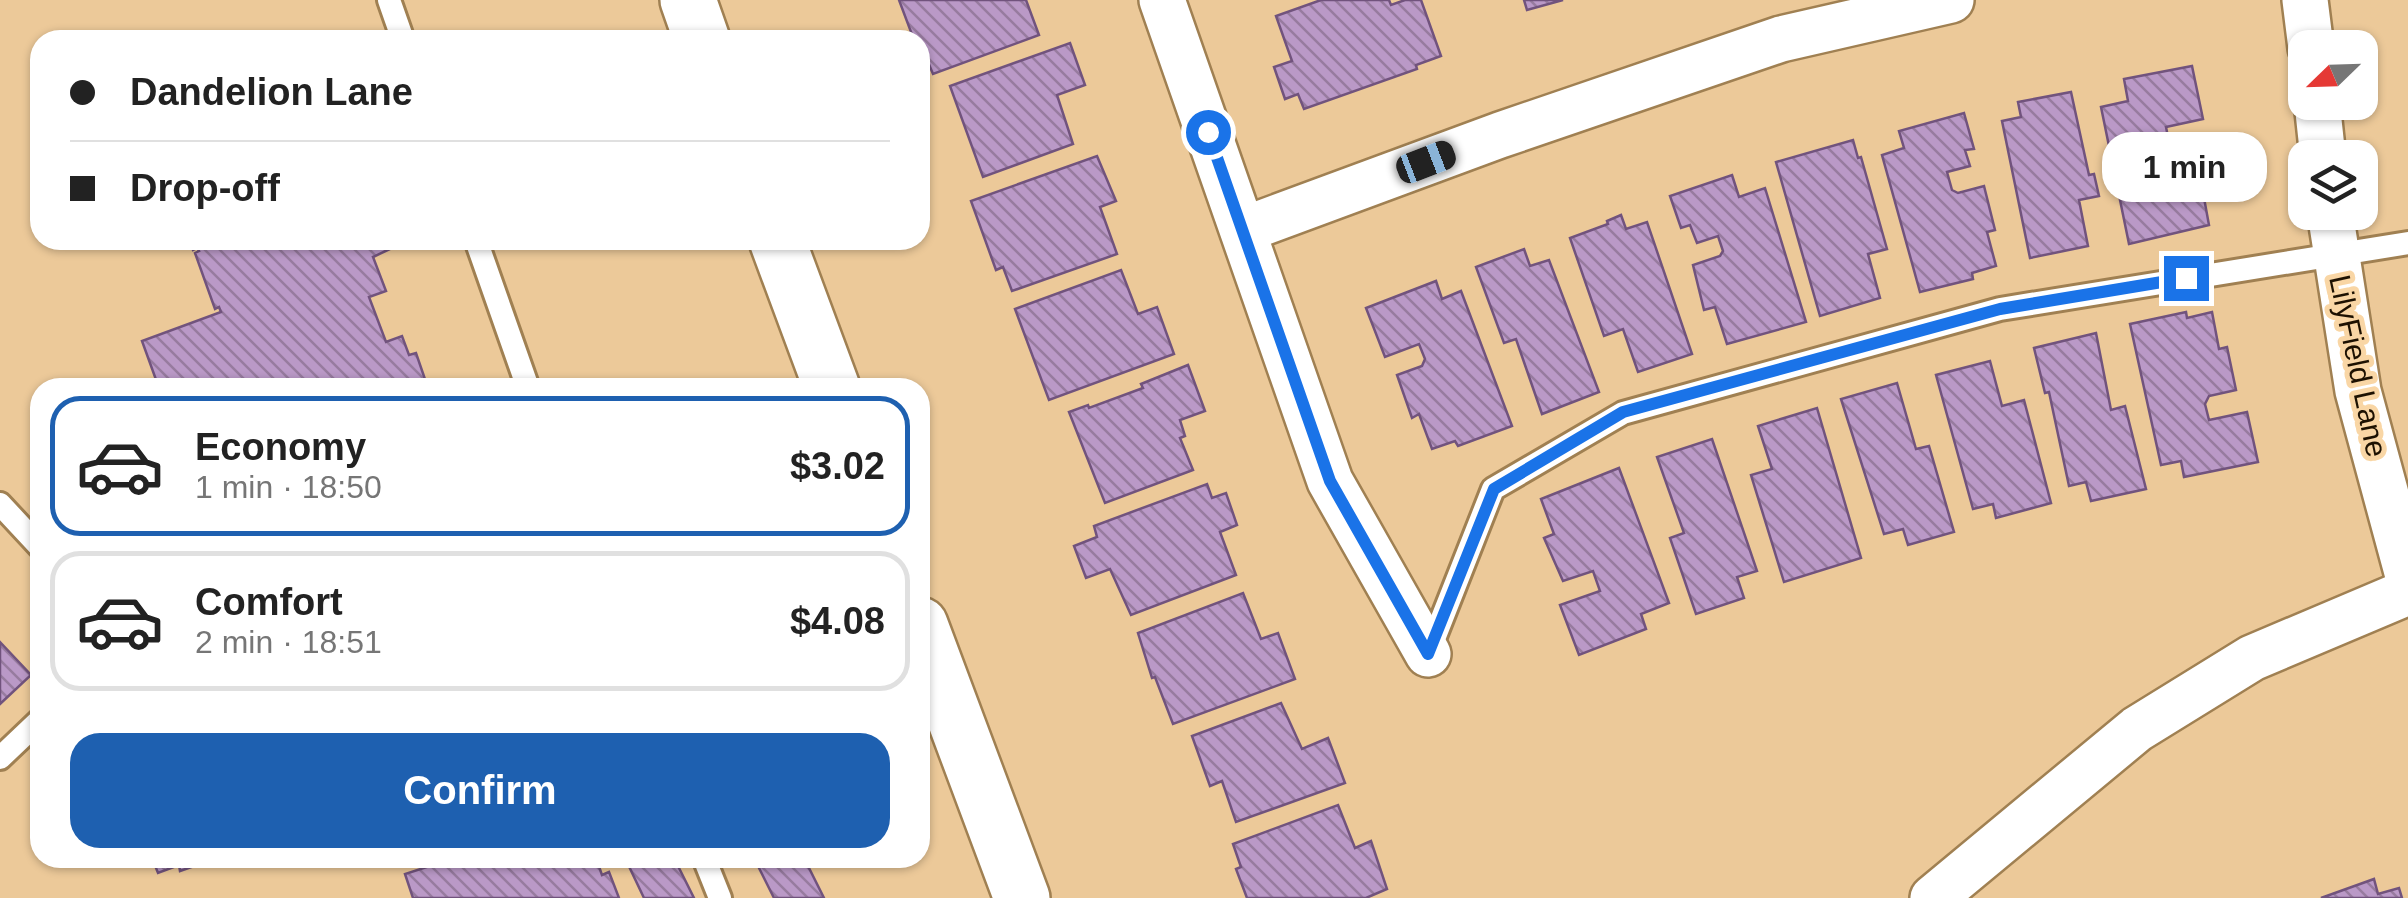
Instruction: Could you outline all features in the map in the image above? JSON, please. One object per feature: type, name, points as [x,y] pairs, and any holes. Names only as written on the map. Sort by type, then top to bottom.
[{"type":"main road","points":[[688,0],[698,30]]},
{"type":"main road","points":[[781,250],[828,378]]},
{"type":"main road","points":[[930,652],[1022,898]]},
{"type":"street","points":[[1162,0],[1330,481],[1428,654]]},
{"type":"street","points":[[1243,230],[1500,134],[1776,19],[1950,0]]},
{"type":"street","points":[[2306,0],[2309,30]]},
{"type":"street","name":"LilyField Lane","points":[[2332,233],[2358,391],[2408,576]]},
{"type":"street","points":[[1932,898],[2137,729],[2252,658],[2408,592]]},
{"type":"lane","points":[[389,0],[400,30]]},
{"type":"lane","points":[[1428,654],[1494,489],[1623,412],[2000,309],[2332,233],[2408,243]]},
{"type":"lane","points":[[480,250],[524,378]]},
{"type":"lane","points":[[0,504],[30,536]]},
{"type":"lane","points":[[0,758],[30,730]]},
{"type":"lane","points":[[708,868],[720,898]]},
{"type":"building","points":[[899,0],[1026,0],[1039,35],[933,74],[930,30],[910,30]]},
{"type":"building","points":[[1321,0],[1389,0],[1391,5],[1421,0],[1441,56],[1416,65],[1417,69],[1304,109],[1298,94],[1285,99],[1274,67],[1292,61],[1276,16]]},
{"type":"building","points":[[1524,0],[1563,0],[1527,10]]},
{"type":"building","points":[[1070,43],[1085,85],[1057,95],[1073,144],[983,177],[950,86]]},
{"type":"building","points":[[2192,66],[2203,119],[2166,127],[2169,142],[2174,146],[2202,141],[2211,186],[2202,187],[2209,225],[2129,244],[2101,107],[2128,101],[2124,79]]},
{"type":"building","points":[[2071,92],[2089,175],[2094,174],[2099,196],[2079,200],[2088,246],[2030,258],[2002,121],[2021,117],[2018,102]]},
{"type":"building","points":[[1964,113],[1974,149],[1965,150],[1970,166],[1947,172],[1952,190],[1958,193],[1984,186],[1995,230],[1987,232],[1996,266],[1972,273],[1973,279],[1920,292],[1882,155],[1904,148],[1899,131]]},
{"type":"building","points":[[1853,140],[1887,249],[1868,254],[1880,298],[1820,316],[1776,162]]},
{"type":"building","points":[[1097,156],[1116,201],[1100,207],[1117,254],[1012,291],[1003,267],[996,270],[971,201]]},
{"type":"building","points":[[1732,175],[1739,197],[1765,188],[1806,322],[1727,344],[1715,307],[1704,310],[1693,265],[1720,256],[1723,251],[1718,236],[1697,243],[1690,225],[1681,228],[1670,196]]},
{"type":"building","points":[[1621,215],[1626,229],[1647,222],[1692,354],[1638,372],[1623,329],[1604,336],[1570,238]]},
{"type":"building","points":[[1524,249],[1530,266],[1549,260],[1599,392],[1542,414],[1516,339],[1504,343],[1476,267]]},
{"type":"building","points":[[388,250],[373,257],[386,291],[369,297],[386,342],[402,336],[409,355],[416,353],[425,378],[155,378],[142,341],[221,312],[219,307],[215,309],[195,253]]},
{"type":"building","points":[[1121,270],[1138,314],[1157,307],[1174,354],[1049,400],[1015,309]]},
{"type":"building","points":[[1436,281],[1442,299],[1461,291],[1512,426],[1458,446],[1455,441],[1432,449],[1419,414],[1412,418],[1397,375],[1422,366],[1425,359],[1419,344],[1385,357],[1366,308]]},
{"type":"building","points":[[2186,312],[2187,318],[2212,312],[2219,349],[2227,347],[2236,390],[2209,396],[2205,404],[2209,420],[2247,412],[2258,462],[2184,477],[2181,461],[2161,465],[2130,324]]},
{"type":"building","points":[[2096,333],[2111,410],[2125,406],[2146,489],[2091,501],[2086,482],[2069,486],[2049,392],[2045,393],[2034,348]]},
{"type":"building","points":[[1990,361],[2002,406],[2024,400],[2051,503],[1996,518],[1993,504],[1973,509],[1936,375]]},
{"type":"building","points":[[1188,365],[1205,411],[1180,420],[1185,436],[1180,438],[1193,470],[1105,503],[1069,412],[1143,388],[1141,384]]},
{"type":"building","points":[[1897,383],[1916,449],[1929,446],[1954,532],[1908,545],[1903,529],[1884,534],[1841,399]]},
{"type":"building","points":[[1817,408],[1861,558],[1784,582],[1751,475],[1772,469],[1758,426]]},
{"type":"building","points":[[1712,439],[1757,571],[1737,577],[1744,598],[1696,614],[1670,538],[1684,533],[1657,457]]},
{"type":"building","points":[[1619,468],[1669,603],[1641,614],[1646,629],[1579,655],[1560,605],[1600,591],[1593,571],[1563,581],[1544,538],[1554,534],[1541,499]]},
{"type":"building","points":[[1207,484],[1212,498],[1226,493],[1237,525],[1220,532],[1236,575],[1131,615],[1110,569],[1086,578],[1074,546],[1097,537],[1094,526]]},
{"type":"building","points":[[1243,593],[1261,639],[1278,633],[1295,679],[1173,724],[1155,677],[1152,678],[1138,633]]},
{"type":"building","points":[[0,642],[30,676],[0,704]]},
{"type":"building","points":[[1281,703],[1302,749],[1328,738],[1345,783],[1236,822],[1222,781],[1210,786],[1192,736]]},
{"type":"building","points":[[1338,805],[1355,848],[1371,841],[1387,889],[1366,898],[1247,898],[1236,869],[1241,867],[1233,844]]},
{"type":"building","points":[[424,868],[600,868],[602,875],[609,872],[619,898],[413,898],[405,874]]},
{"type":"building","points":[[630,868],[679,868],[694,898],[644,898]]},
{"type":"building","points":[[759,868],[809,868],[824,898],[774,898]]},
{"type":"building","points":[[2374,879],[2378,894],[2399,888],[2402,898],[2321,898]]},
{"type":"route","points":[[1208,132],[1330,481],[1428,654],[1494,489],[1623,412],[2000,309],[2186,278]]}]
